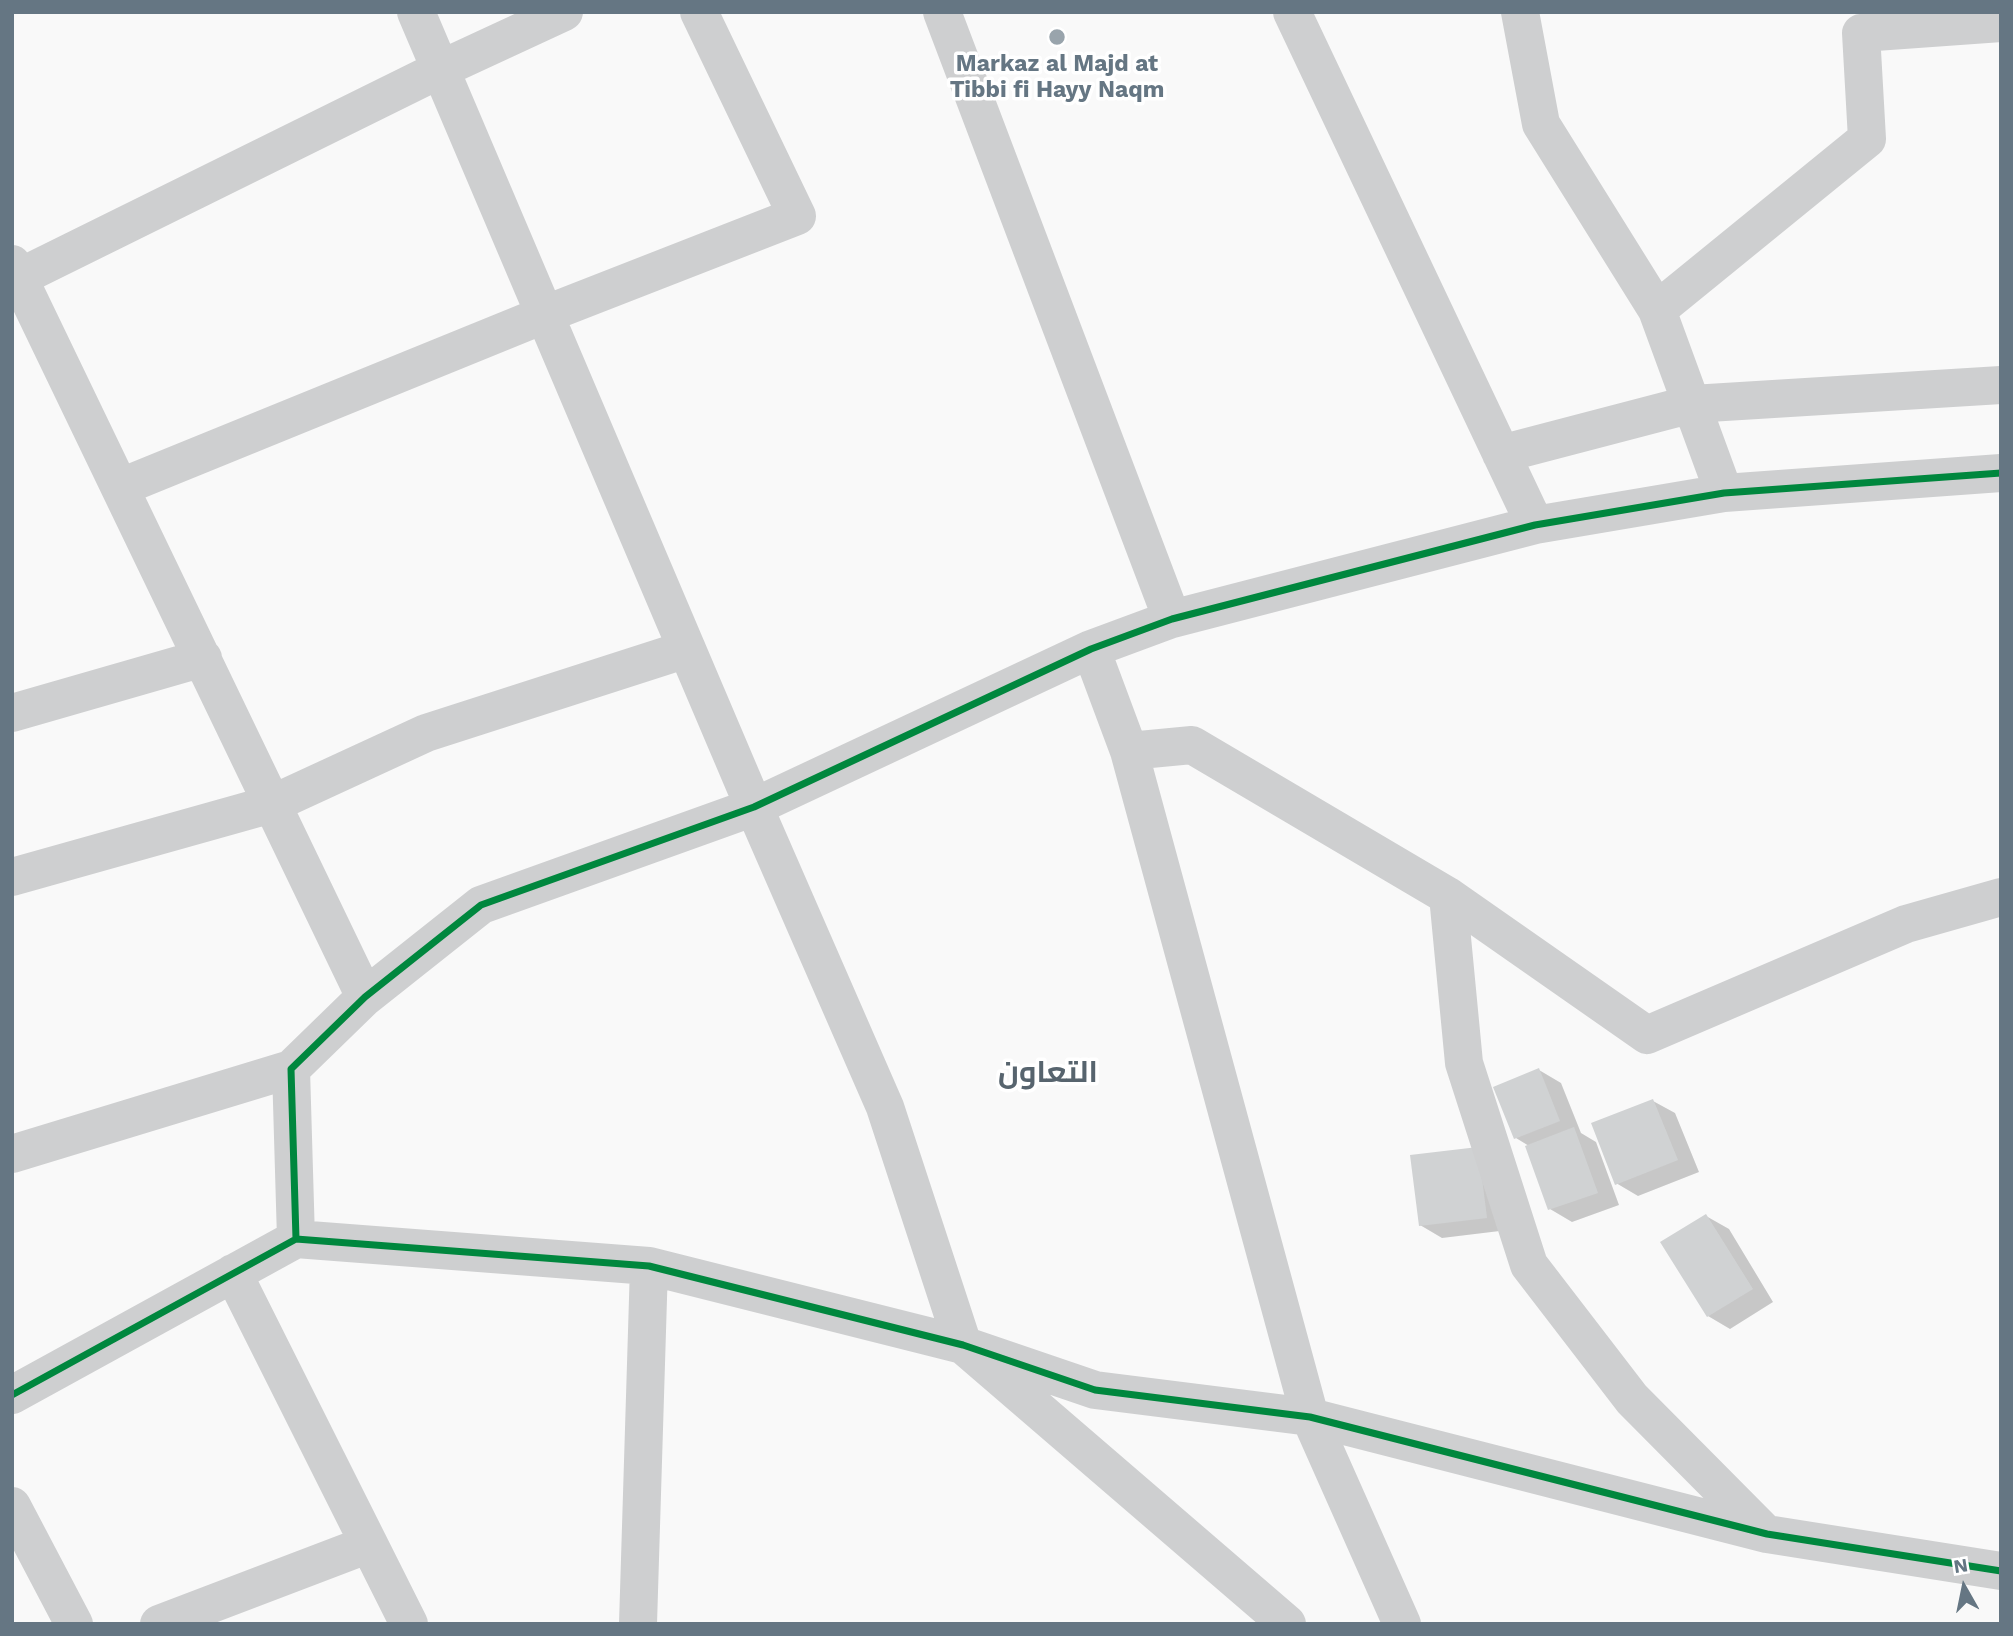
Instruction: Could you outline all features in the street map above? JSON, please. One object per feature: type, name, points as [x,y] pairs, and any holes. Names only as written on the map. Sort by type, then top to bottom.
[{"type":"street","points":[[416,12],[754,807],[885,1107],[963,1345],[1287,1624]]},
{"type":"street","points":[[365,998],[121,487],[14,274],[564,12]]},
{"type":"street","points":[[121,487],[546,314],[797,216],[699,12]]},
{"type":"street","points":[[942,12],[1172,620]]},
{"type":"street","points":[[1292,12],[1535,525]]},
{"type":"street","points":[[1520,12],[1541,124],[1657,310],[1724,493]]},
{"type":"street","points":[[1657,310],[1867,139],[1861,33],[2001,23]]},
{"type":"street","points":[[1501,454],[1692,404],[2001,385]]},
{"type":"street","points":[[12,1154],[291,1069],[365,998],[481,905],[754,807],[1091,649],[1172,620],[1535,525],[1724,493],[2001,473]]},
{"type":"street","points":[[12,877],[272,804],[426,733],[687,649]]},
{"type":"street","points":[[1091,649],[1129,751],[1310,1417],[1402,1624]]},
{"type":"street","points":[[12,713],[203,658]]},
{"type":"street","points":[[1129,751],[1192,745],[1448,897],[1647,1034],[1906,924],[2001,897]]},
{"type":"street","points":[[1448,897],[1464,1063],[1529,1265],[1633,1399],[1767,1534]]},
{"type":"street","points":[[291,1069],[296,1239]]},
{"type":"street","points":[[12,1395],[296,1239],[649,1266],[963,1345],[1095,1390],[1310,1417],[1767,1534],[2001,1571]]},
{"type":"street","points":[[638,1624],[649,1266]]},
{"type":"street","points":[[233,1273],[410,1624]]},
{"type":"street","points":[[12,1506],[75,1624]]},
{"type":"street","points":[[159,1624],[369,1544]]},
{"type":"building","points":[[1539,1068],[1560,1121],[1514,1139],[1493,1087]]},
{"type":"building","points":[[1653,1099],[1678,1160],[1615,1185],[1591,1123]]},
{"type":"building","points":[[1574,1127],[1598,1193],[1548,1210],[1525,1146]]},
{"type":"building","points":[[1478,1147],[1487,1218],[1419,1226],[1410,1155]]},
{"type":"building","points":[[1706,1214],[1753,1289],[1707,1317],[1660,1242]]},
{"type":"cycle path","points":[[296,1239],[291,1069],[365,997],[481,905],[754,807],[1091,649],[1172,619],[1535,525],[1724,493],[2001,473]]},
{"type":"cycle path","points":[[12,1395],[296,1239],[649,1266],[963,1345],[1095,1390],[1310,1417],[1767,1534],[2001,1571]]},
{"type":"place","name":"Markaz al Majd at Tibbi fi Hayy Naqm","points":[[1057,37]]},
{"type":"district","name":"التعاون","points":[[1048,1073]]}]
